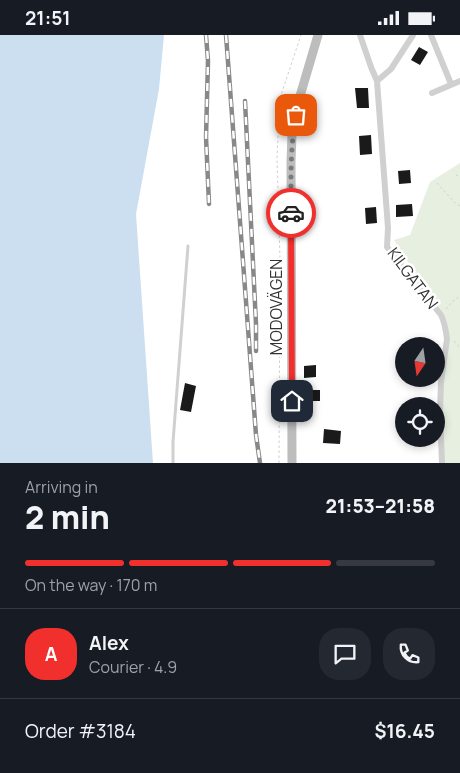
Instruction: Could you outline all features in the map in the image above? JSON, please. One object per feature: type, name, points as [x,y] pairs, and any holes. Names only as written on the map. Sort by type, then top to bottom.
[{"type":"main road","name":"MODOVÄGEN","points":[[292,463],[292,134],[300,96],[318,35]]},
{"type":"street","name":"KILGATAN","points":[[360,35],[376,81],[388,228],[387,247],[444,321],[447,339],[441,382],[442,463]]},
{"type":"street","points":[[376,81],[391,69],[413,35]]},
{"type":"street","points":[[431,35],[451,84]]},
{"type":"street","points":[[432,93],[460,81]]},
{"type":"lane","points":[[173,463],[188,246]]},
{"type":"path","points":[[279,463],[280,259],[277,157],[280,99],[301,35]]},
{"type":"path","points":[[456,175],[460,177]]},
{"type":"path","points":[[437,183],[460,206]]},
{"type":"path","points":[[441,315],[460,296]]},
{"type":"green space","points":[[460,163],[460,463],[444,463],[445,397],[441,397],[442,387],[445,387],[447,339],[441,315],[394,240],[410,235],[430,182]]},
{"type":"water","points":[[0,35],[164,35],[159,89],[136,214],[153,463],[0,463]]},
{"type":"building","points":[[419,47],[428,52],[420,65],[411,60]]},
{"type":"building","points":[[355,88],[368,88],[369,108],[357,108]]},
{"type":"building","points":[[371,135],[372,154],[360,155],[359,136]]},
{"type":"building","points":[[410,170],[411,183],[399,184],[398,171]]},
{"type":"building","points":[[412,204],[413,216],[396,217],[396,205]]},
{"type":"building","points":[[376,207],[377,223],[366,224],[365,208]]},
{"type":"building","points":[[316,365],[316,377],[304,378],[304,366]]},
{"type":"building","points":[[185,383],[196,386],[191,412],[180,410]]},
{"type":"building","points":[[309,390],[320,390],[320,401],[308,401]]},
{"type":"building","points":[[324,429],[341,431],[340,444],[323,443]]},
{"type":"railway","points":[[206,35],[208,61],[206,137],[209,204]]},
{"type":"railway","points":[[226,35],[256,435],[260,463]]},
{"type":"railway","points":[[245,101],[256,351]]},
{"type":"way so far","points":[[291,213],[292,134],[296,115]]},
{"type":"route","points":[[291,213],[292,401]]}]
